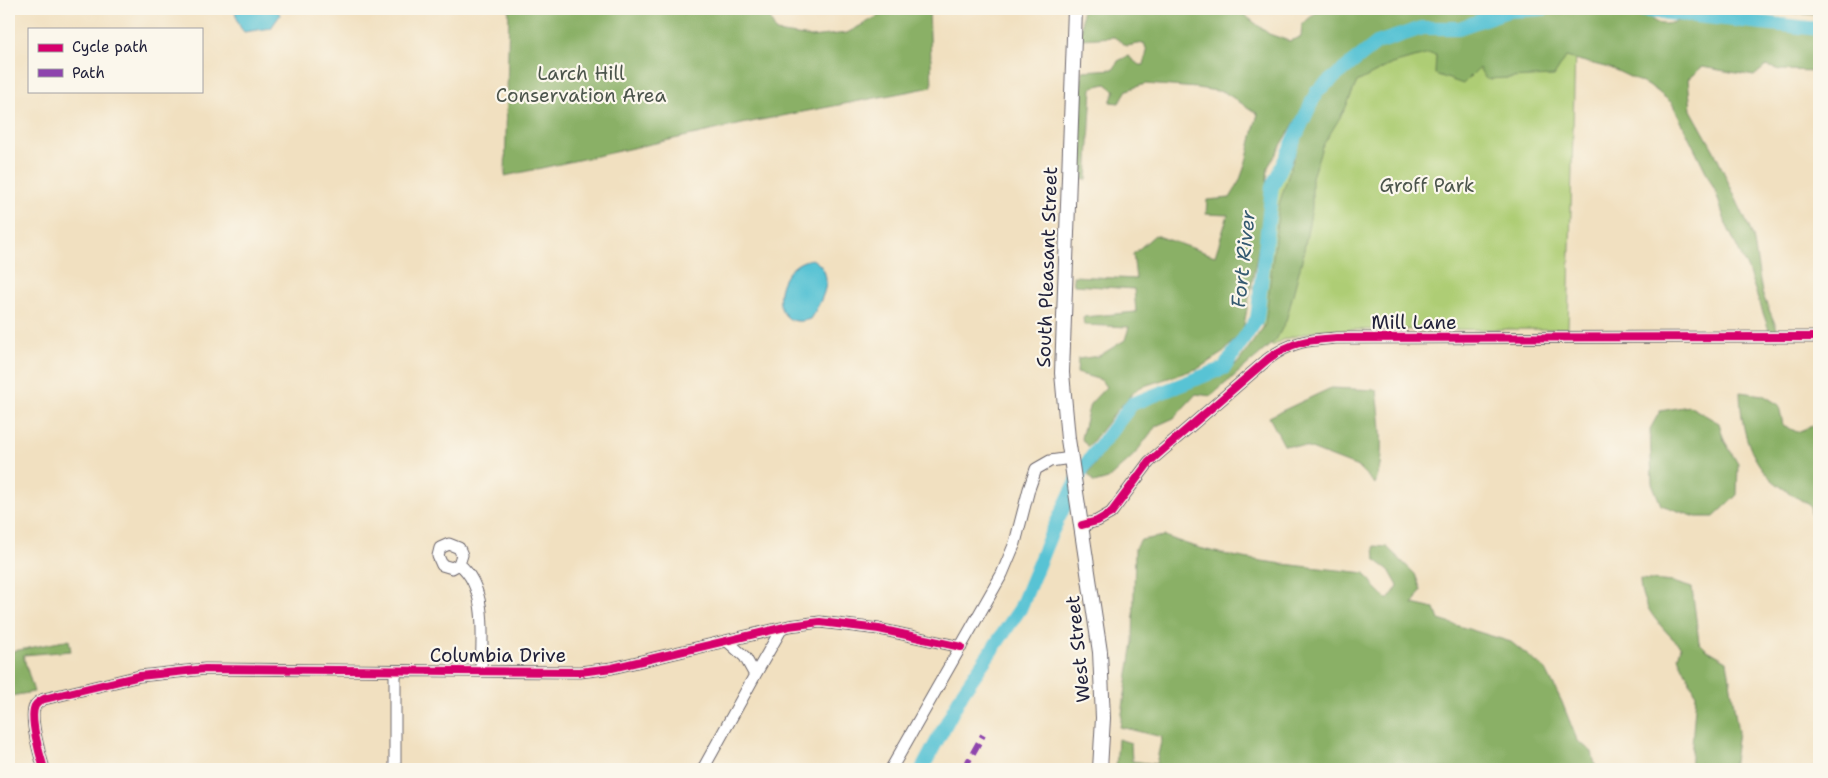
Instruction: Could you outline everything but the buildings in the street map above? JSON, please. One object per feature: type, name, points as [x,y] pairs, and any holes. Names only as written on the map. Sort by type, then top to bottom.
[{"type":"main road","name":"South Pleasant Street","points":[[1075,9],[1062,346],[1064,394],[1082,525]]},
{"type":"main road","name":"West Street","points":[[1082,525],[1101,664],[1103,718],[1100,769]]},
{"type":"street","name":"Mill Lane","points":[[1082,525],[1097,521],[1111,513],[1149,462],[1268,359],[1291,344],[1337,338],[1819,337]]},
{"type":"street","points":[[891,769],[1007,564],[1036,469],[1050,461],[1072,463]]},
{"type":"street","points":[[459,564],[472,579],[478,600],[482,633],[481,671]]},
{"type":"street","name":"Columbia Drive","points":[[44,769],[33,719],[34,708],[44,699],[132,678],[176,671],[205,669],[395,671],[595,670],[727,642],[782,628],[810,623],[831,622],[902,634],[960,647]]},
{"type":"street","points":[[703,769],[782,628]]},
{"type":"street","points":[[727,642],[745,657],[755,675]]},
{"type":"street","points":[[395,671],[395,769]]},
{"type":"green space","name":"Larch Hill Conservation Area","points":[[509,9],[766,9],[776,32],[811,37],[847,33],[891,9],[929,9],[932,87],[756,121],[505,176]]},
{"type":"green space","points":[[1082,9],[1237,9],[1269,34],[1289,41],[1301,37],[1302,24],[1317,12],[1330,9],[1553,9],[1552,13],[1606,11],[1649,16],[1660,24],[1681,20],[1817,35],[1819,37],[1819,71],[1780,70],[1766,66],[1754,76],[1702,67],[1688,79],[1691,110],[1714,151],[1753,236],[1762,293],[1778,331],[1769,330],[1748,270],[1726,224],[1715,190],[1672,103],[1653,88],[1613,69],[1566,57],[1554,76],[1486,79],[1479,68],[1463,84],[1435,74],[1436,55],[1429,54],[1392,64],[1357,82],[1345,109],[1322,147],[1312,177],[1312,208],[1302,260],[1286,321],[1276,340],[1211,396],[1196,394],[1174,418],[1156,426],[1134,455],[1108,479],[1094,483],[1088,474],[1134,406],[1237,364],[1265,325],[1279,204],[1301,135],[1320,94],[1313,92],[1268,167],[1262,229],[1243,330],[1224,352],[1199,368],[1138,388],[1118,409],[1088,447],[1081,438],[1090,404],[1106,387],[1101,380],[1077,373],[1078,359],[1099,356],[1125,340],[1129,327],[1084,325],[1083,317],[1136,312],[1134,289],[1074,285],[1073,276],[1136,279],[1133,254],[1155,235],[1215,256],[1228,215],[1206,214],[1207,200],[1230,198],[1236,189],[1244,168],[1258,114],[1224,92],[1145,84],[1127,90],[1119,103],[1110,102],[1115,91],[1106,84],[1092,87],[1087,180],[1077,179],[1082,71],[1114,69],[1118,61],[1128,56],[1139,65],[1144,65],[1147,51],[1144,43],[1127,46],[1114,37],[1081,39]]},
{"type":"green space","name":"Groff Park","points":[[1517,9],[1576,9],[1568,329],[1318,330],[1285,339],[1272,346],[1265,336],[1253,286],[1259,287],[1274,172],[1307,105],[1322,85]]},
{"type":"green space","points":[[1725,9],[1819,9],[1819,15]]},
{"type":"green space","points":[[1331,388],[1377,390],[1381,425],[1381,450],[1375,484],[1358,467],[1306,447],[1284,445],[1269,417]]},
{"type":"green space","points":[[1740,392],[1763,395],[1779,405],[1783,425],[1797,432],[1812,426],[1819,427],[1819,561],[1810,506],[1771,479],[1756,460],[1744,428]]},
{"type":"green space","points":[[1689,406],[1719,423],[1724,440],[1738,464],[1737,495],[1714,517],[1696,517],[1661,505],[1652,483],[1650,429],[1660,411]]},
{"type":"green space","points":[[1165,536],[1213,552],[1238,557],[1289,565],[1365,573],[1388,600],[1398,586],[1389,570],[1375,560],[1374,546],[1387,547],[1415,574],[1421,590],[1413,604],[1435,609],[1439,620],[1511,642],[1546,670],[1562,702],[1577,740],[1592,752],[1596,769],[1116,769],[1118,739],[1131,743],[1132,761],[1156,764],[1162,737],[1120,727],[1133,642],[1135,548],[1141,540]]},
{"type":"green space","points":[[1640,579],[1673,582],[1692,588],[1699,642],[1706,649],[1727,661],[1738,732],[1733,769],[1690,769],[1696,694],[1678,657],[1681,647],[1648,608],[1641,589]]},
{"type":"green space","points":[[69,640],[71,651],[23,655],[34,692],[11,696],[9,652]]},
{"type":"water","points":[[234,9],[277,9],[280,15],[271,28],[244,32],[240,27]]},
{"type":"water","points":[[812,259],[820,265],[824,272],[826,279],[823,296],[810,319],[796,321],[787,317],[781,308],[782,285],[788,273],[798,264]]},
{"type":"waterway","name":"Fort River","points":[[922,769],[963,692],[1020,609],[1050,536],[1083,468],[1132,404],[1224,368],[1257,319],[1272,187],[1317,91],[1377,43],[1422,28],[1459,28],[1508,11],[1543,9]]},
{"type":"waterway","name":"Fort River","points":[[1630,9],[1819,29]]},
{"type":"marked path","points":[[964,769],[983,735]]},
{"type":"cycle path","points":[[1082,525],[1097,521],[1111,513],[1149,462],[1268,359],[1285,348],[1301,342],[1337,338],[1819,337]]},
{"type":"cycle path","points":[[44,769],[33,719],[35,706],[39,702],[44,699],[140,676],[205,669],[580,672],[612,668],[789,626],[820,622],[879,629],[961,647]]}]
